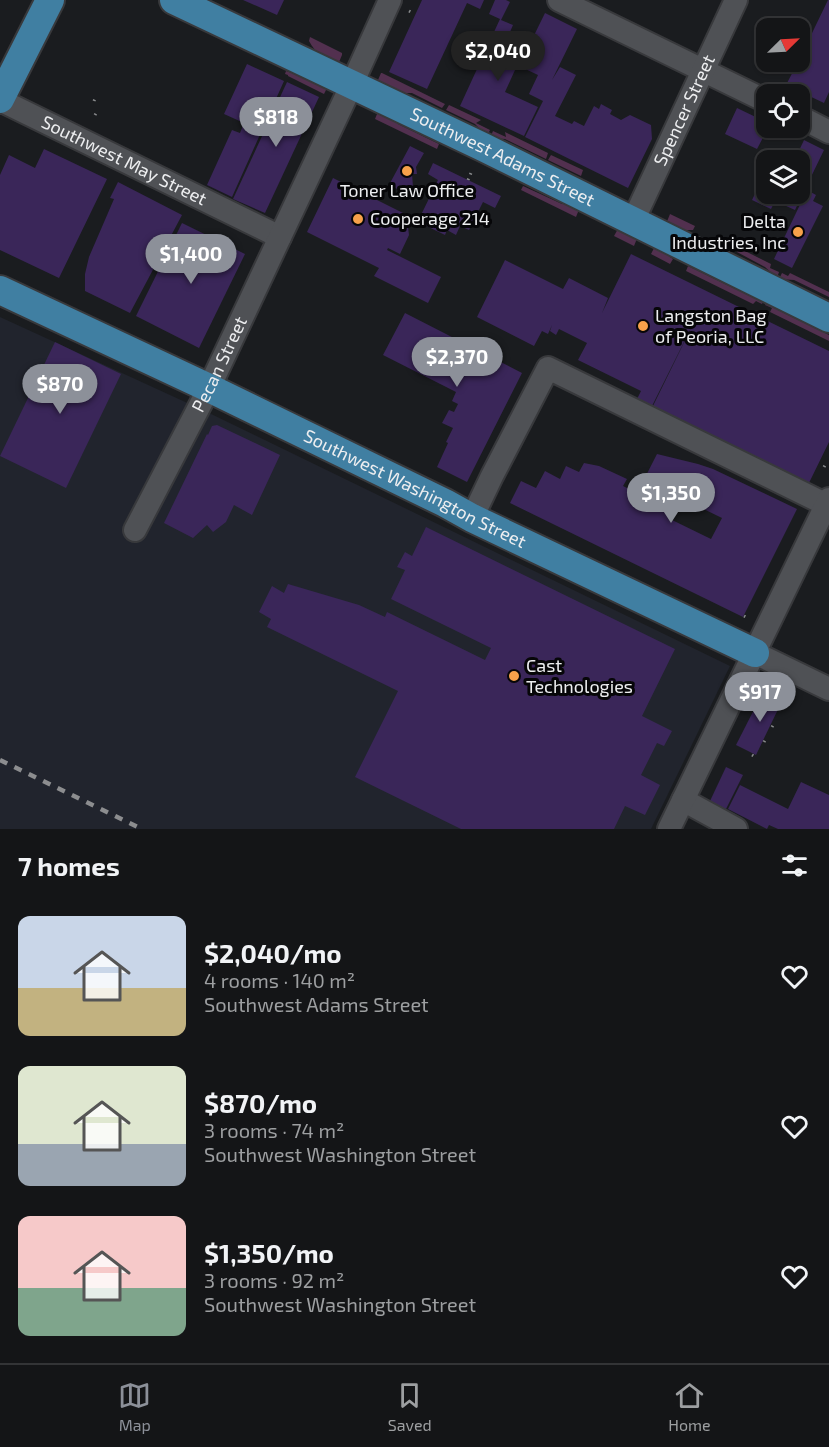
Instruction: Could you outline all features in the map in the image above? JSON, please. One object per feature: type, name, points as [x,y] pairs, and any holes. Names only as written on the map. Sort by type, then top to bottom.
[{"type":"main road","points":[[0,99],[50,0]]},
{"type":"main road","name":"Southwest Adams Street","points":[[174,0],[633,220],[829,318]]},
{"type":"main road","name":"Southwest Washington Street","points":[[0,290],[209,388],[472,518],[755,653]]},
{"type":"street","points":[[559,0],[756,96]]},
{"type":"street","name":"Spencer Street","points":[[633,220],[736,0]]},
{"type":"street","name":"Pecan Street","points":[[135,530],[209,388],[352,84],[403,8]]},
{"type":"street","name":"Southwest May Street","points":[[0,99],[280,237]]},
{"type":"street","points":[[810,122],[829,132]]},
{"type":"street","points":[[472,518],[548,368],[828,503],[669,829]]},
{"type":"street","name":"Southwest Washington Street","points":[[755,653],[829,689]]},
{"type":"street","points":[[683,800],[736,829]]},
{"type":"path","points":[[94,101],[96,96]]},
{"type":"path","points":[[96,115],[98,110]]},
{"type":"path","points":[[468,180],[471,173]]},
{"type":"path","points":[[772,727],[775,722]]},
{"type":"path","points":[[764,742],[767,737]]},
{"type":"path","points":[[752,755],[757,758]]},
{"type":"shaded area","points":[[310,37],[342,53],[339,62],[318,53],[309,41]]},
{"type":"shaded area","points":[[286,71],[302,74],[328,86],[324,94],[288,76],[285,74]]},
{"type":"shaded area","points":[[381,73],[445,104],[442,108],[412,93],[399,93],[378,80]]},
{"type":"shaded area","points":[[449,105],[481,120],[476,123],[490,130],[487,136],[475,124],[446,110]]},
{"type":"shaded area","points":[[379,109],[398,124],[439,144],[437,149],[375,119]]},
{"type":"shaded area","points":[[493,131],[506,137],[505,132],[548,153],[546,159],[505,139],[490,138]]},
{"type":"shaded area","points":[[551,155],[583,170],[581,176],[548,160]]},
{"type":"shaded area","points":[[523,186],[562,204],[580,207],[576,217],[521,190]]},
{"type":"shaded area","points":[[670,214],[695,226],[693,230],[682,230],[666,224]]},
{"type":"shaded area","points":[[619,227],[638,236],[634,246],[614,236]]},
{"type":"shaded area","points":[[656,244],[673,259],[670,264],[651,254]]},
{"type":"shaded area","points":[[739,248],[771,264],[770,268],[779,272],[777,278],[765,267],[737,252]]},
{"type":"shaded area","points":[[688,266],[752,297],[765,298],[762,304],[756,301],[753,304],[686,271]]},
{"type":"shaded area","points":[[782,273],[788,276],[790,273],[829,292],[829,297],[794,280],[779,279]]},
{"type":"shaded area","points":[[768,299],[778,310],[829,335],[829,341],[770,312],[772,308],[765,305]]},
{"type":"shaded area","points":[[0,317],[207,412],[730,666],[651,829],[0,829]]},
{"type":"building","points":[[243,0],[284,0],[277,15]]},
{"type":"building","points":[[422,0],[484,0],[480,9],[467,3],[427,89],[389,72]]},
{"type":"building","points":[[495,0],[510,2],[501,20],[513,25],[507,39],[510,40],[504,52],[520,59],[505,92],[538,107],[524,136],[460,106],[500,19],[489,14]]},
{"type":"building","points":[[829,0],[829,92],[824,103],[810,96],[810,84],[787,84],[793,72],[810,72],[810,37]]},
{"type":"building","points":[[545,13],[577,29],[552,80],[560,67],[576,75],[555,116],[572,124],[574,121],[584,126],[594,106],[599,109],[601,104],[612,110],[610,114],[621,120],[630,115],[651,125],[652,139],[628,188],[525,137],[543,101],[529,94],[538,75],[519,66]]},
{"type":"building","points":[[247,64],[284,81],[232,197],[207,185],[232,130],[240,133],[244,123],[224,114]]},
{"type":"building","points":[[287,82],[319,97],[265,213],[233,199]]},
{"type":"building","points":[[737,108],[756,117],[756,138],[763,138],[757,149],[725,134]]},
{"type":"building","points":[[804,140],[824,150],[810,179],[810,150],[799,150]]},
{"type":"building","name":"Toner Law Office","points":[[410,146],[424,153],[416,167],[417,174],[412,174],[413,187],[419,187],[414,197],[389,185]]},
{"type":"building","points":[[44,149],[107,179],[59,278],[0,250],[0,175],[9,155],[35,168]]},
{"type":"building","points":[[433,163],[501,196],[495,208],[483,202],[469,230],[460,226],[456,235],[447,230],[445,235],[416,221],[438,180],[428,174]]},
{"type":"building","name":"Cooperage 214","points":[[333,178],[405,214],[401,223],[408,227],[409,235],[400,254],[388,248],[387,250],[441,277],[428,303],[374,276],[379,268],[307,232]]},
{"type":"building","points":[[118,182],[182,215],[130,313],[85,291],[85,274],[89,257],[114,199],[110,198]]},
{"type":"building","name":"Delta Industries, Inc","points":[[810,192],[816,195],[813,201],[823,206],[792,268],[774,259],[800,204],[810,204]]},
{"type":"building","points":[[760,204],[774,204],[771,209]]},
{"type":"building","points":[[782,204],[798,204],[795,210]]},
{"type":"building","points":[[182,223],[245,254],[199,348],[136,316]]},
{"type":"building","points":[[631,254],[829,351],[829,442],[807,487],[651,410],[699,312],[650,410],[635,403],[641,391],[578,360],[587,343],[559,329],[556,335],[550,331],[552,325],[548,334],[542,331],[534,346],[477,317],[505,260],[563,289],[569,278],[608,298],[602,313]]},
{"type":"building","points":[[405,313],[522,373],[467,482],[437,467],[453,428],[442,423],[449,410],[454,412],[458,404],[452,401],[456,392],[383,355]]},
{"type":"building","points":[[55,342],[121,374],[66,488],[0,456]]},
{"type":"building","points":[[217,425],[280,455],[252,515],[234,505],[226,522],[213,532],[207,525],[193,538],[164,523],[207,434],[212,426]]},
{"type":"building","points":[[657,454],[713,469],[797,509],[743,617],[510,503],[521,481],[536,488],[545,471],[560,479],[566,466],[579,472],[584,463],[599,466],[627,479],[623,486],[637,493],[628,511]],"holes":[[[681,498],[722,518],[711,539],[670,519]]]},
{"type":"building","name":"Cast Technologies","points":[[426,527],[675,649],[642,716],[672,731],[664,746],[657,743],[641,775],[660,785],[645,815],[625,806],[614,829],[461,829],[355,777],[398,691],[267,627],[271,619],[259,612],[272,586],[284,593],[288,584],[359,605],[385,617],[387,612],[485,660],[491,648],[391,599],[405,570],[397,567],[405,552],[412,556]]},
{"type":"building","points":[[764,690],[783,699],[756,755],[736,745]]},
{"type":"building","points":[[726,767],[743,775],[726,809],[710,801]]},
{"type":"building","points":[[801,782],[829,795],[829,829],[778,829],[769,825],[767,829],[728,809],[740,785],[788,809]]},
{"type":"railway","points":[[0,760],[142,829]]},
{"type":"place","name":"Toner Law Office","points":[[407,171]]},
{"type":"place","name":"Cooperage 214","points":[[358,219]]},
{"type":"place","name":"Delta Industries, Inc","points":[[798,232]]},
{"type":"place","name":"Langston Bag of Peoria, LLC","points":[[643,326]]},
{"type":"place","name":"Cast Technologies","points":[[514,676]]}]
